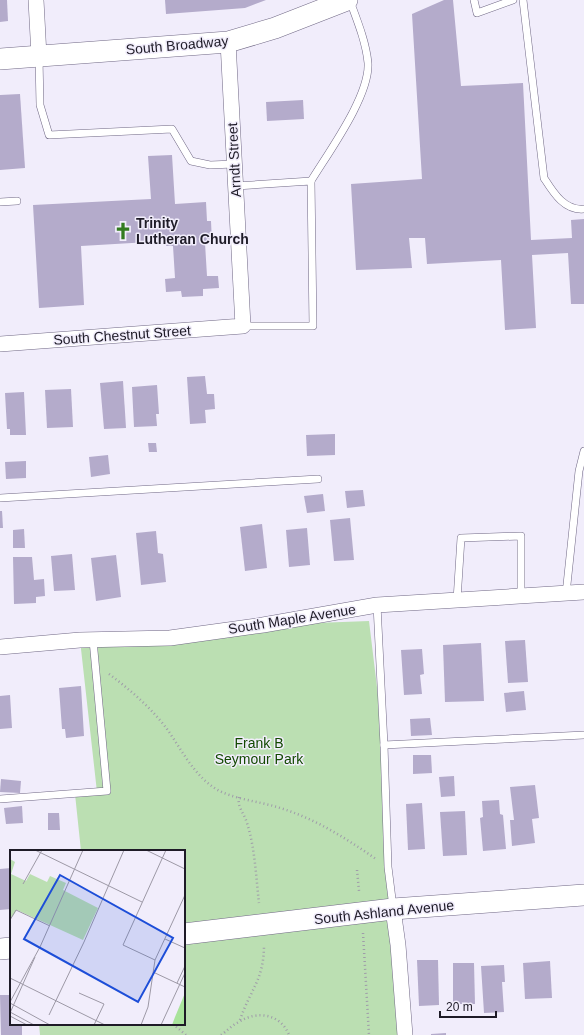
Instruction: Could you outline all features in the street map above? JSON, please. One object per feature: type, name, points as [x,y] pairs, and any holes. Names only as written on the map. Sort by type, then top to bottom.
[{"type":"main road","name":"South Broadway","points":[[0,59],[228,42],[275,28],[316,6],[347,0]]},
{"type":"main road","name":"South Ashland Avenue","points":[[185,934],[393,909],[584,895]]},
{"type":"main road","points":[[0,949],[10,948]]},
{"type":"street","points":[[36,0],[39,56]]},
{"type":"street","name":"Arndt Street","points":[[228,42],[243,326]]},
{"type":"street","name":"South Chestnut Street","points":[[0,344],[243,326]]},
{"type":"street","name":"South Maple Avenue","points":[[0,647],[93,640],[170,638],[377,605],[584,592]]},
{"type":"street","points":[[393,909],[398,945],[405,1035]]},
{"type":"lane","points":[[243,326],[313,326],[311,182],[360,100],[368,64],[360,30],[350,0]]},
{"type":"lane","points":[[474,0],[477,13],[513,0]]},
{"type":"lane","points":[[523,0],[544,178],[554,194],[562,202],[579,210],[584,209]]},
{"type":"lane","points":[[39,56],[40,105],[49,134],[172,129],[191,161],[210,165],[234,164]]},
{"type":"lane","points":[[236,186],[311,182]]},
{"type":"lane","points":[[0,202],[17,201]]},
{"type":"lane","points":[[566,594],[579,471],[584,452]]},
{"type":"lane","points":[[0,498],[318,479]]},
{"type":"lane","points":[[457,600],[461,538],[521,536],[521,596]]},
{"type":"lane","points":[[377,605],[388,867],[393,909]]},
{"type":"lane","points":[[0,799],[107,791],[93,640]]},
{"type":"lane","points":[[384,745],[584,735]]},
{"type":"path","points":[[106,672],[131,690],[151,710],[194,767],[210,784],[221,792],[277,807],[328,827],[380,861]]},
{"type":"path","points":[[239,797],[238,805],[246,821],[251,837],[259,903]]},
{"type":"path","points":[[357,870],[359,891]]},
{"type":"path","points":[[363,933],[369,1035]]},
{"type":"path","points":[[240,1021],[261,973],[264,945]]},
{"type":"path","points":[[221,1035],[240,1021],[260,1014],[270,1016],[280,1021],[287,1028],[289,1035]]},
{"type":"path","points":[[174,1025],[186,1035]]},
{"type":"green space","name":"Frank B Seymour Park","points":[[369,621],[384,745],[388,867],[405,1035],[40,1035],[39,1025],[185,1025],[185,850],[81,850],[75,794],[97,792],[80,640],[263,625]]},
{"type":"building","points":[[0,0],[7,0],[8,21],[0,22]]},
{"type":"building","points":[[165,0],[266,0],[245,8],[166,14]]},
{"type":"building","points":[[444,0],[453,0],[461,86],[523,83],[531,240],[572,238],[571,220],[584,219],[584,304],[571,304],[568,253],[532,255],[536,328],[505,330],[501,260],[427,264],[425,238],[409,238],[412,268],[356,270],[351,184],[422,179],[412,14]]},
{"type":"building","points":[[20,94],[25,168],[0,170],[0,95]]},
{"type":"building","points":[[303,100],[304,119],[267,121],[266,102]]},
{"type":"building","name":"Trinity Lutheran Church","points":[[172,155],[175,204],[206,202],[207,221],[211,221],[212,243],[205,243],[207,276],[218,276],[219,288],[203,289],[203,296],[182,297],[181,291],[166,292],[165,279],[175,278],[173,246],[166,246],[166,241],[81,246],[84,305],[39,308],[33,205],[151,199],[148,156]]},
{"type":"building","points":[[205,376],[207,394],[214,394],[215,409],[205,410],[206,423],[190,424],[187,377]]},
{"type":"building","points":[[123,381],[126,428],[104,429],[100,383]]},
{"type":"building","points":[[157,385],[159,414],[156,414],[157,426],[134,427],[132,387]]},
{"type":"building","points":[[71,389],[73,427],[47,428],[45,390]]},
{"type":"building","points":[[24,392],[26,435],[10,435],[10,429],[7,429],[5,393]]},
{"type":"building","points":[[335,434],[335,455],[307,456],[306,435]]},
{"type":"building","points":[[148,443],[156,443],[157,452],[149,452]]},
{"type":"building","points":[[108,455],[110,474],[91,477],[89,457]]},
{"type":"building","points":[[26,461],[26,478],[6,479],[5,462]]},
{"type":"building","points":[[363,490],[365,506],[347,508],[345,491]]},
{"type":"building","points":[[323,494],[325,511],[307,513],[304,496]]},
{"type":"building","points":[[0,511],[2,511],[3,528],[0,528]]},
{"type":"building","points":[[350,518],[354,560],[334,561],[330,520]]},
{"type":"building","points":[[262,524],[267,568],[245,571],[240,527]]},
{"type":"building","points":[[307,528],[310,565],[289,567],[286,530]]},
{"type":"building","points":[[24,529],[25,548],[13,548],[13,530]]},
{"type":"building","points":[[156,531],[158,553],[163,554],[166,582],[141,585],[136,533]]},
{"type":"building","points":[[72,554],[75,590],[54,591],[51,556]]},
{"type":"building","points":[[116,555],[121,597],[96,601],[91,558]]},
{"type":"building","points":[[13,557],[32,557],[34,580],[44,579],[45,596],[36,597],[36,603],[14,604]]},
{"type":"building","points":[[525,640],[528,682],[508,683],[505,641]]},
{"type":"building","points":[[481,643],[484,701],[445,702],[443,645]]},
{"type":"building","points":[[422,649],[424,674],[420,675],[422,694],[404,695],[401,650]]},
{"type":"building","points":[[81,686],[84,736],[66,738],[65,729],[62,729],[59,688]]},
{"type":"building","points":[[524,691],[526,710],[506,712],[504,693]]},
{"type":"building","points":[[10,695],[12,728],[0,729],[0,696]]},
{"type":"building","points":[[430,718],[432,735],[411,736],[410,719]]},
{"type":"building","points":[[413,755],[431,755],[432,773],[413,774]]},
{"type":"building","points":[[454,776],[455,796],[441,797],[439,777]]},
{"type":"building","points":[[1,779],[21,781],[20,793],[0,792]]},
{"type":"building","points":[[535,785],[539,818],[532,819],[535,843],[512,846],[510,820],[514,820],[510,787]]},
{"type":"building","points":[[499,800],[500,814],[503,815],[506,849],[483,851],[480,818],[483,817],[482,801]]},
{"type":"building","points":[[422,803],[425,849],[408,850],[406,804]]},
{"type":"building","points":[[22,806],[23,823],[6,824],[4,808]]},
{"type":"building","points":[[465,811],[467,855],[443,856],[440,812]]},
{"type":"building","points":[[48,813],[59,813],[60,830],[48,830]]},
{"type":"building","points":[[10,868],[10,909],[0,910],[0,869]]},
{"type":"building","points":[[417,960],[438,960],[439,1005],[419,1006]]},
{"type":"building","points":[[550,961],[552,998],[525,999],[523,963]]},
{"type":"building","points":[[453,963],[474,963],[475,1004],[453,1004]]},
{"type":"building","points":[[504,965],[505,982],[502,982],[504,1012],[484,1013],[481,966]]},
{"type":"building","points":[[0,995],[10,995],[10,1025],[22,1025],[22,1035],[1,1035]]},
{"type":"building","points":[[446,1033],[446,1035],[431,1035],[431,1034]]},
{"type":"place","name":"Trinity Lutheran Church","points":[[123,231]]}]
